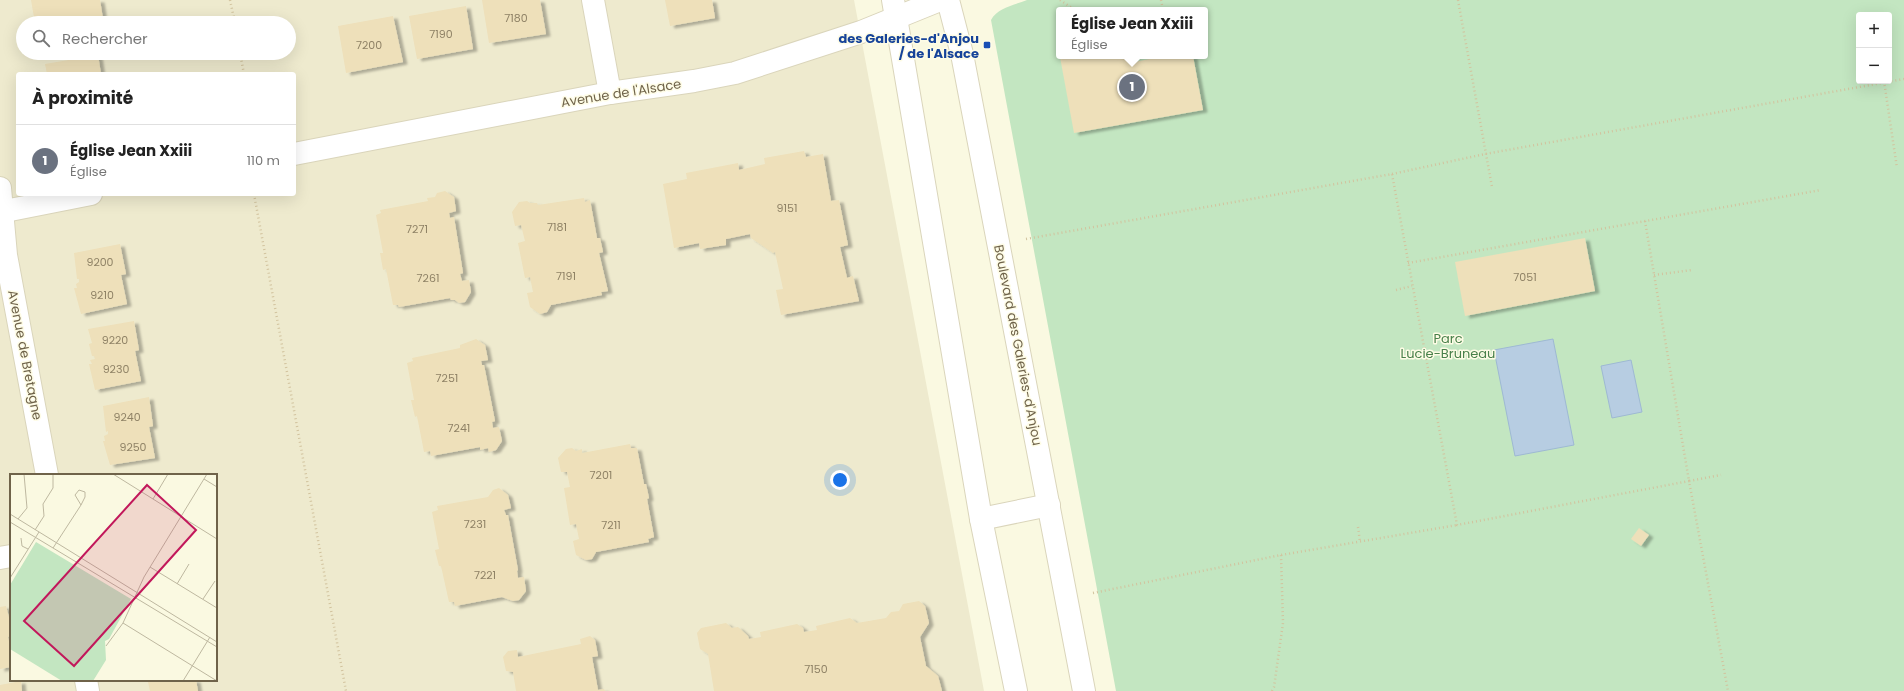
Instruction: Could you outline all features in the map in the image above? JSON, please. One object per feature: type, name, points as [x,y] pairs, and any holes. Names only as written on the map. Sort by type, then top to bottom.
[{"type":"street","points":[[593,0],[610,93]]},
{"type":"street","name":"Avenue de l'Alsace","points":[[296,154],[610,93],[694,81],[735,73],[861,32],[895,9],[940,0]]},
{"type":"street","name":"Boulevard des Galeries-d'Anjou","points":[[948,0],[962,54],[1084,691]]},
{"type":"street","points":[[895,9],[981,519],[1016,691]]},
{"type":"street","name":"Avenue de Bretagne","points":[[0,188],[6,255],[47,474]]},
{"type":"street","points":[[1,212],[81,196]]},
{"type":"street","points":[[981,519],[1049,505]]},
{"type":"street","points":[[0,558],[10,556]]},
{"type":"street","points":[[86,681],[88,691]]},
{"type":"path","points":[[230,0],[233,16]]},
{"type":"path","points":[[1060,0],[1070,7]]},
{"type":"path","points":[[1458,0],[1492,187]]},
{"type":"path","points":[[241,60],[244,72]]},
{"type":"path","points":[[1892,81],[1904,79]]},
{"type":"path","points":[[1026,239],[1392,174],[1485,154],[1873,84]]},
{"type":"path","points":[[1884,84],[1897,168]]},
{"type":"path","points":[[1392,174],[1457,525]]},
{"type":"path","points":[[1408,262],[1821,190]]},
{"type":"path","points":[[254,196],[346,691]]},
{"type":"path","points":[[1645,221],[1689,481],[1728,691]]},
{"type":"path","points":[[1654,275],[1692,270]]},
{"type":"path","points":[[1396,290],[1412,286]]},
{"type":"path","points":[[1093,593],[1281,555],[1457,525],[1721,475]]},
{"type":"path","points":[[1358,527],[1360,542]]},
{"type":"path","points":[[1272,691],[1274,687],[1283,623],[1281,555]]},
{"type":"shaded area","points":[[0,0],[854,0],[984,691],[0,691]]},
{"type":"green space","name":"Parc Lucie-Bruneau","points":[[1027,0],[1904,0],[1904,691],[1116,691],[991,20],[1002,9]]},
{"type":"water","points":[[1553,339],[1574,445],[1515,456],[1494,350]]},
{"type":"water","points":[[1631,360],[1642,412],[1612,418],[1601,366]]},
{"type":"building","points":[[31,0],[100,0],[103,16],[34,16]]},
{"type":"building","points":[[482,0],[540,0],[546,34],[489,43]]},
{"type":"building","points":[[665,0],[712,0],[715,18],[670,26]]},
{"type":"building","points":[[466,6],[473,49],[417,59],[409,16]]},
{"type":"building","points":[[393,16],[403,62],[346,73],[338,26]]},
{"type":"building","points":[[1060,59],[1128,59],[1129,63],[1150,59],[1194,59],[1203,110],[1074,133]]},
{"type":"building","points":[[69,60],[99,60],[101,72],[47,72],[45,64]]},
{"type":"building","points":[[804,151],[806,157],[823,154],[831,201],[839,200],[848,245],[840,247],[847,278],[853,276],[859,301],[781,315],[776,290],[783,289],[775,252],[773,253],[751,238],[750,234],[726,239],[726,245],[700,249],[699,243],[674,248],[663,184],[687,179],[686,173],[738,163],[739,170],[765,164],[764,158]]},
{"type":"building","points":[[445,191],[454,197],[456,211],[449,213],[450,218],[454,217],[463,273],[460,274],[462,281],[469,280],[471,292],[465,302],[459,303],[455,300],[451,300],[450,298],[399,307],[398,305],[393,305],[386,269],[383,270],[380,253],[383,253],[376,215],[381,213],[380,210],[428,201],[427,198],[435,197],[437,193]]},
{"type":"building","points":[[584,198],[585,202],[590,200],[597,238],[600,238],[603,252],[599,253],[608,291],[601,292],[602,295],[551,305],[547,312],[540,314],[530,307],[527,293],[533,292],[530,277],[525,278],[518,243],[525,241],[521,225],[515,226],[512,212],[519,202],[527,201],[530,203],[537,203],[538,205]]},
{"type":"building","points":[[1585,238],[1595,291],[1465,316],[1455,262]]},
{"type":"building","points":[[120,244],[126,274],[121,275],[127,304],[81,314],[74,288],[77,288],[76,284],[79,282],[79,279],[77,279],[74,253]]},
{"type":"building","points":[[134,321],[139,350],[135,351],[141,381],[95,390],[89,364],[92,364],[90,360],[95,359],[94,356],[92,356],[89,344],[92,343],[88,329]]},
{"type":"building","points":[[476,339],[485,345],[488,360],[481,361],[482,365],[484,365],[495,421],[492,422],[493,428],[499,427],[502,441],[496,450],[489,452],[488,448],[480,450],[480,447],[431,456],[430,451],[424,452],[417,416],[415,417],[411,400],[414,400],[407,363],[413,361],[412,358],[460,348],[460,345]]},
{"type":"building","points":[[149,397],[153,426],[149,427],[155,458],[110,465],[103,441],[105,441],[104,436],[108,434],[108,431],[106,432],[103,406]]},
{"type":"building","points":[[630,444],[631,448],[637,448],[644,484],[646,484],[649,498],[647,499],[654,537],[648,539],[649,542],[596,552],[592,559],[586,560],[576,555],[573,541],[579,539],[576,524],[570,525],[564,488],[570,487],[567,472],[561,472],[558,458],[566,449],[572,448],[576,451],[582,449],[582,453]]},
{"type":"building","points":[[499,488],[508,495],[511,508],[504,510],[506,515],[508,515],[518,570],[518,578],[524,577],[526,591],[519,600],[513,601],[502,597],[455,606],[454,602],[449,602],[441,566],[439,566],[435,550],[439,549],[432,512],[438,510],[437,506],[488,497],[493,490]]},
{"type":"building","points":[[1639,528],[1649,535],[1641,546],[1631,539]]},
{"type":"building","points":[[919,601],[925,606],[929,623],[920,637],[926,666],[938,676],[942,691],[714,691],[708,654],[700,649],[697,633],[701,628],[726,623],[732,628],[738,627],[748,636],[749,639],[761,637],[760,632],[797,624],[803,628],[804,632],[817,630],[816,626],[850,618],[857,623],[886,618],[891,612],[899,611],[903,604]]},
{"type":"building","points":[[6,606],[10,621],[10,636],[8,637],[10,642],[10,667],[0,669],[0,607]]},
{"type":"building","points":[[590,636],[595,640],[598,656],[592,657],[598,690],[604,689],[605,691],[516,691],[513,672],[506,671],[503,657],[508,651],[517,650],[518,657],[581,644],[580,639]]},
{"type":"building","points":[[21,681],[22,691],[0,691],[0,685]]},
{"type":"building","points":[[196,681],[198,691],[150,691],[148,682]]},
{"type":"place","name":"des Galeries-d'Anjou / de l'Alsace","points":[[987,45]]},
{"type":"place","name":"Église Jean Xxiii","points":[[1132,87]]}]
